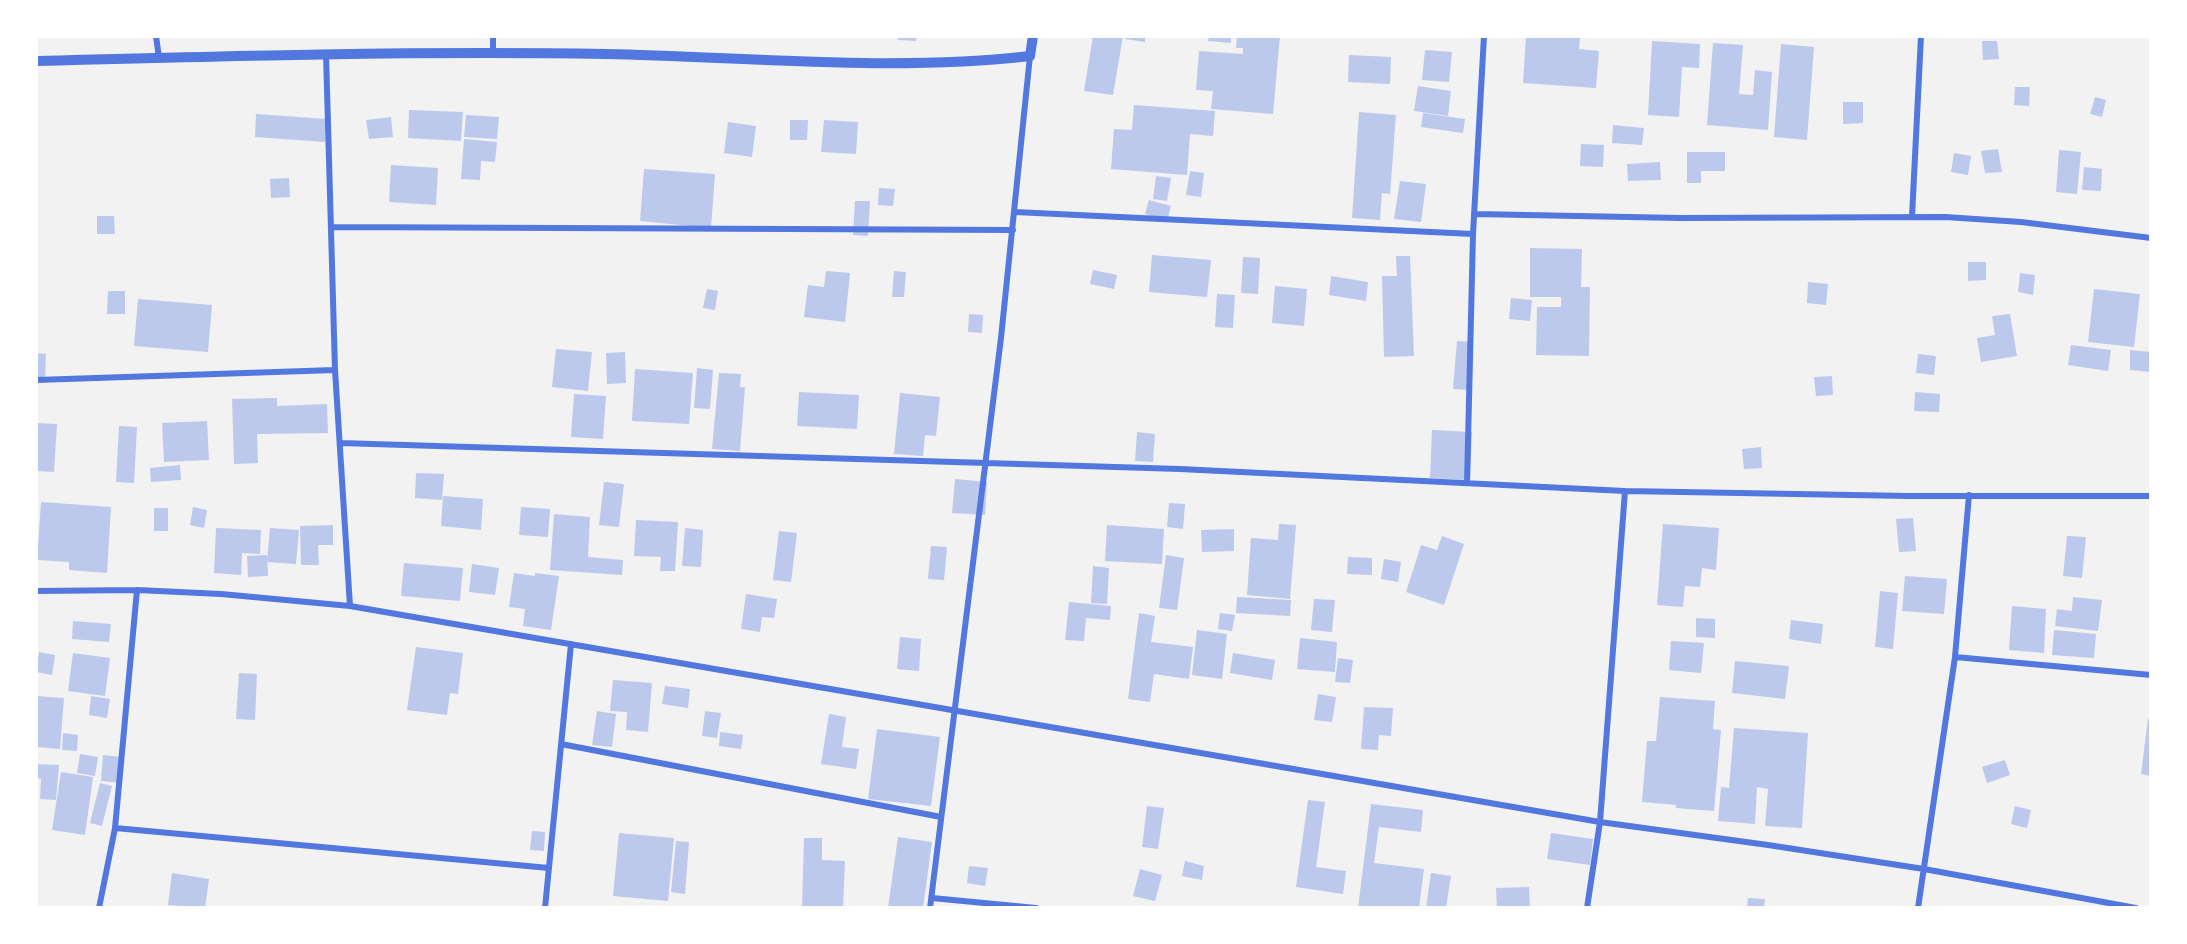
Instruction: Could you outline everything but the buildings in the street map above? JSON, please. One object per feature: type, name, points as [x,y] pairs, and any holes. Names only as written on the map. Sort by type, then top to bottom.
[{"type":"street","points":[[156,36],[159,58]]},
{"type":"street","points":[[492,36],[493,53]]},
{"type":"street","points":[[930,908],[986,462],[1033,36]]},
{"type":"street","points":[[1467,483],[1473,234],[1484,36]]},
{"type":"street","points":[[1912,217],[1921,36]]},
{"type":"street","points":[[36,62],[326,54],[493,53],[922,63],[982,62],[1030,56]]},
{"type":"street","points":[[326,54],[335,370],[350,606]]},
{"type":"street","points":[[1015,212],[1473,234]]},
{"type":"street","points":[[1474,214],[1680,218],[1912,217],[2021,222],[2151,238]]},
{"type":"street","points":[[332,227],[1013,230]]},
{"type":"street","points":[[36,380],[335,370]]},
{"type":"street","points":[[340,443],[1180,469],[1625,491],[1909,496],[2151,496]]},
{"type":"street","points":[[1587,908],[1600,822],[1625,491]]},
{"type":"street","points":[[1918,908],[1955,657],[1970,495]]},
{"type":"street","points":[[99,908],[115,828],[137,590]]},
{"type":"street","points":[[36,591],[137,590],[220,594],[350,606],[1600,822],[1756,843],[2136,908]]},
{"type":"street","points":[[545,908],[571,644]]},
{"type":"street","points":[[1955,657],[2151,675]]},
{"type":"street","points":[[561,744],[941,817]]},
{"type":"street","points":[[115,828],[549,868]]},
{"type":"street","points":[[932,898],[1036,908]]}]
